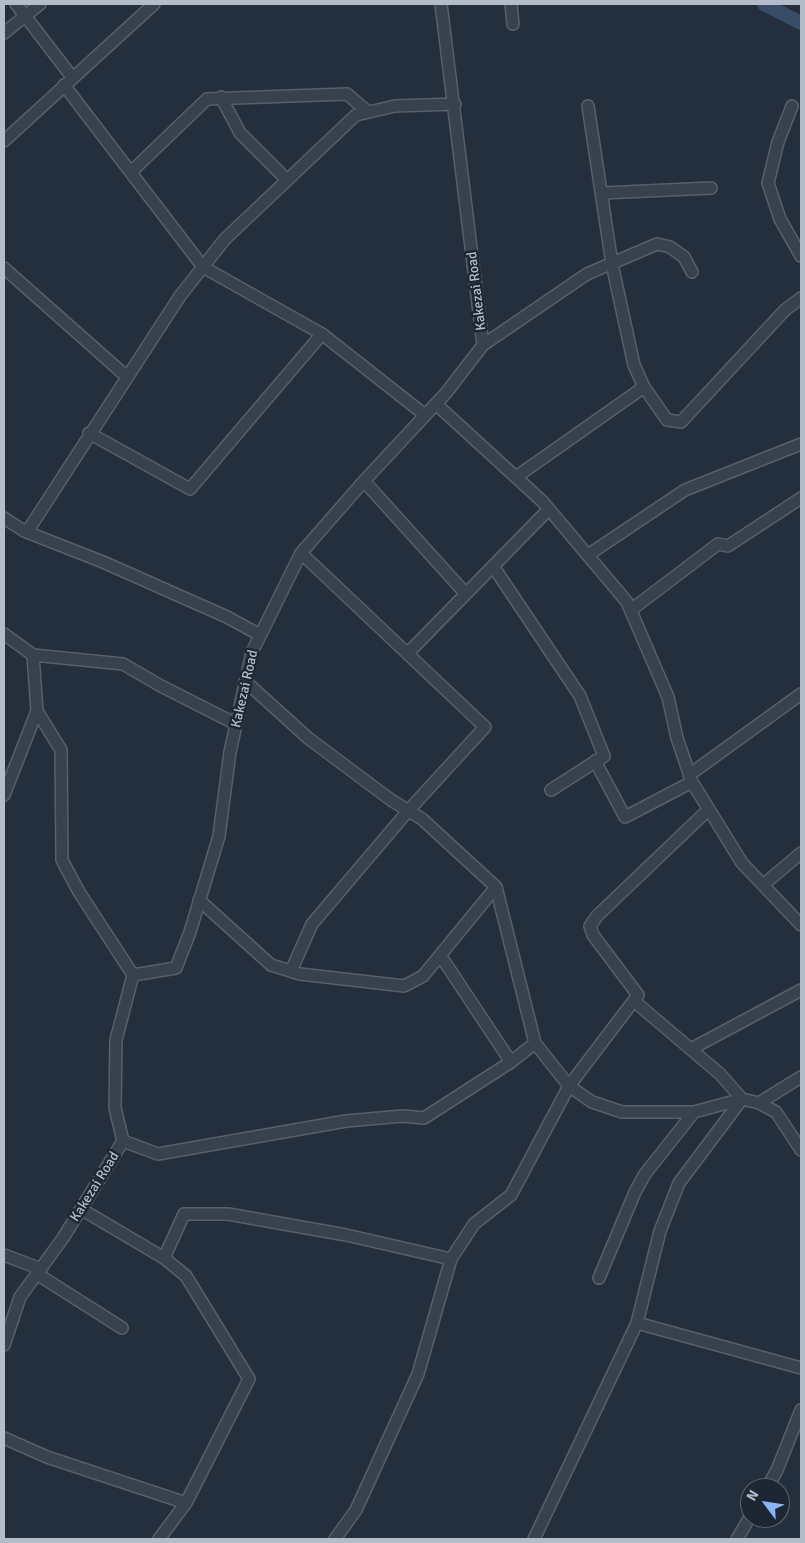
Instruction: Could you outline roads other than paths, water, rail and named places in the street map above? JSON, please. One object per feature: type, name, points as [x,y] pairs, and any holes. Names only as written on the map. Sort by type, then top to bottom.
[{"type":"street","points":[[16,4],[131,172],[203,267],[322,334],[425,415]]},
{"type":"street","points":[[4,33],[40,4]]},
{"type":"street","points":[[4,141],[154,4]]},
{"type":"street","name":"Kakezai Road","points":[[4,1345],[20,1297],[81,1209],[123,1141],[115,1108],[116,1040],[133,975],[176,968],[219,836],[236,724],[252,652],[260,635],[301,553],[364,481],[436,404],[484,345],[441,4]]},
{"type":"street","points":[[511,4],[513,24]]},
{"type":"street","points":[[131,172],[207,99],[220,97],[250,98],[347,94],[368,112]]},
{"type":"street","points":[[220,97],[240,132],[287,180]]},
{"type":"street","points":[[27,532],[89,433],[180,296],[225,239],[356,115],[395,106],[455,104]]},
{"type":"street","points":[[588,106],[603,192],[612,264],[634,365],[644,387],[667,420],[681,422],[785,310],[801,298]]},
{"type":"street","points":[[792,106],[778,142],[768,183],[780,219],[801,256]]},
{"type":"street","points":[[603,192],[712,188]]},
{"type":"street","points":[[484,345],[587,274],[656,244],[670,247],[684,257],[692,272]]},
{"type":"street","points":[[4,268],[127,377]]},
{"type":"street","points":[[89,433],[190,489],[322,334]]},
{"type":"street","points":[[516,477],[644,387]]},
{"type":"street","points":[[436,404],[550,509],[627,602],[668,697],[677,738],[691,779],[742,863],[801,925]]},
{"type":"street","points":[[588,555],[685,490],[801,444]]},
{"type":"street","points":[[364,481],[466,594]]},
{"type":"street","points":[[631,610],[718,544],[728,546],[801,498]]},
{"type":"street","points":[[408,653],[550,509]]},
{"type":"street","points":[[4,518],[27,532],[103,562],[227,617],[260,635]]},
{"type":"street","points":[[291,971],[312,924],[408,811],[485,727],[301,553]]},
{"type":"street","points":[[494,566],[580,696],[604,756],[551,790]]},
{"type":"street","points":[[4,634],[32,655],[123,664],[161,686],[236,724]]},
{"type":"street","points":[[32,655],[37,711],[61,750],[62,860],[79,892],[133,975]]},
{"type":"street","points":[[245,681],[308,738],[391,800],[422,819],[496,887],[535,1043],[569,1086],[592,1102],[622,1112],[694,1112],[742,1099],[759,1103],[776,1112],[801,1150]]},
{"type":"street","points":[[595,761],[625,817],[691,779],[801,694]]},
{"type":"street","points":[[4,795],[37,711]]},
{"type":"street","points":[[335,1539],[356,1510],[418,1374],[451,1259],[474,1224],[511,1195],[569,1086],[638,995],[593,935],[590,926],[597,916],[709,809]]},
{"type":"street","points":[[763,886],[801,853]]},
{"type":"street","points":[[199,900],[271,965],[291,971],[404,986],[423,976],[496,887]]},
{"type":"street","points":[[440,955],[511,1062]]},
{"type":"street","points":[[691,1050],[801,990]]},
{"type":"street","points":[[634,1001],[720,1074],[742,1099]]},
{"type":"street","points":[[123,1141],[158,1154],[283,1134],[346,1121],[403,1116],[424,1118],[511,1062],[535,1043]]},
{"type":"street","points":[[759,1103],[801,1077]]},
{"type":"street","points":[[534,1539],[637,1323],[660,1231],[679,1183],[742,1099]]},
{"type":"street","points":[[599,1278],[635,1192],[645,1174],[694,1112]]},
{"type":"street","points":[[81,1209],[164,1258],[186,1276],[249,1379],[186,1503],[159,1539]]},
{"type":"street","points":[[164,1258],[184,1214],[228,1214],[346,1235],[451,1259]]},
{"type":"street","points":[[4,1255],[39,1271],[122,1328]]},
{"type":"street","points":[[637,1323],[801,1368]]},
{"type":"street","points":[[773,1478],[801,1410]]},
{"type":"street","points":[[4,1438],[47,1457],[186,1503]]},
{"type":"street","points":[[737,1539],[744,1528]]},
{"type":"waterway","points":[[764,4],[801,23]]}]
